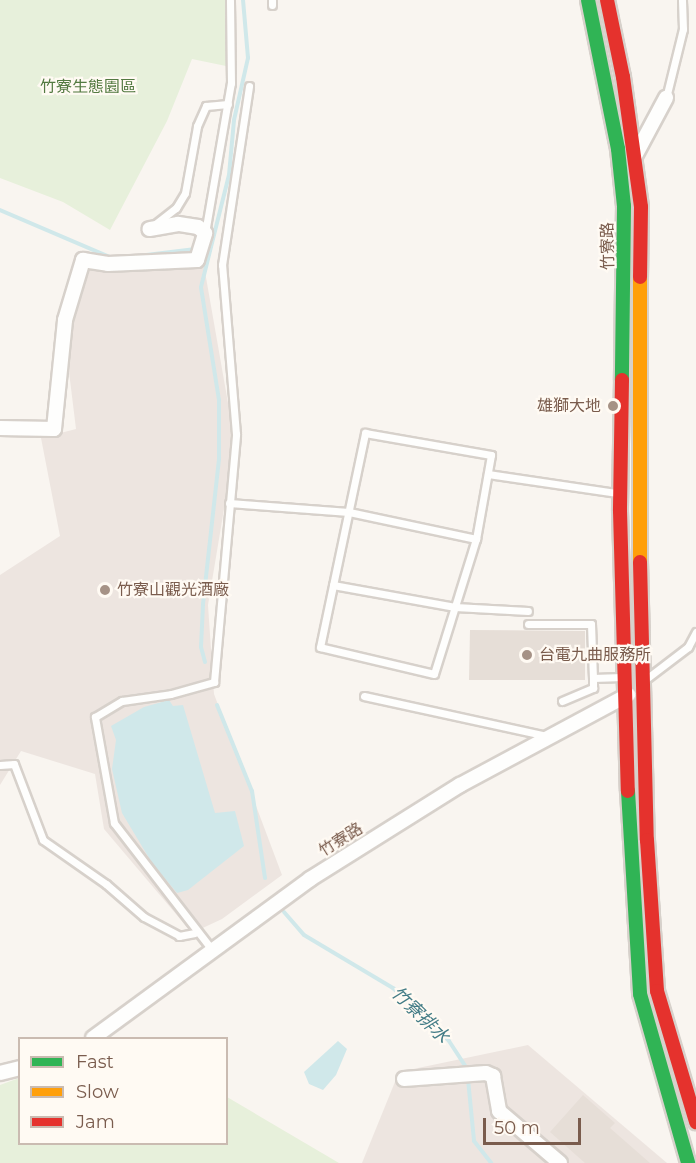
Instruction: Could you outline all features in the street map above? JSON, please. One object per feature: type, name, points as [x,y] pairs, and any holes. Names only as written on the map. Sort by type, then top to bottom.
[{"type":"main road","name":"竹寮路","points":[[588,0],[618,149],[624,206],[620,494],[624,677],[640,994],[688,1163]]},
{"type":"main road","name":"竹寮路","points":[[607,0],[635,156],[641,207],[638,493],[645,680],[647,840],[657,991],[696,1122]]},
{"type":"street","points":[[635,156],[666,98]]},
{"type":"street","points":[[0,428],[54,429],[65,320],[83,260],[108,264],[197,260],[205,233],[198,227],[178,224],[149,229]]},
{"type":"street","name":"竹寮路","points":[[94,1037],[310,879],[460,785],[548,736],[625,698],[645,680]]},
{"type":"street","points":[[0,1072],[18,1068]]},
{"type":"street","points":[[404,1079],[486,1073],[492,1076],[500,1111],[560,1163]]},
{"type":"lane","points":[[205,233],[231,84],[230,0]]},
{"type":"lane","points":[[666,98],[683,29],[682,0]]},
{"type":"lane","points":[[213,951],[195,933],[114,823],[96,717],[123,701],[214,682],[236,434],[222,265],[249,86]]},
{"type":"lane","points":[[149,229],[176,208],[185,193],[197,126],[206,106],[228,104]]},
{"type":"lane","points":[[365,433],[491,455],[476,539],[435,674],[320,647],[349,512],[365,433]]},
{"type":"lane","points":[[488,474],[620,494],[638,493]]},
{"type":"lane","points":[[229,503],[349,512],[476,539]]},
{"type":"lane","points":[[333,585],[455,608],[528,611]]},
{"type":"lane","points":[[528,624],[591,624],[593,688],[561,701]]},
{"type":"lane","points":[[645,680],[688,647],[696,632]]},
{"type":"lane","points":[[592,678],[624,677]]},
{"type":"lane","points":[[363,696],[548,736]]},
{"type":"lane","points":[[0,765],[14,764],[43,840],[164,929],[179,936],[195,933]]},
{"type":"shaded area","name":"竹寮山觀光酒廠","points":[[88,259],[116,273],[204,266],[235,443],[208,605],[214,694],[282,875],[222,919],[192,933],[104,829],[95,774],[21,751],[0,785],[0,575],[60,536],[41,438],[76,429],[64,331]]},
{"type":"shaded area","points":[[528,1045],[667,1163],[362,1163],[399,1072]]},
{"type":"green space","name":"竹寮生態園區","points":[[0,0],[230,0],[231,37],[226,66],[192,59],[167,121],[110,230],[63,202],[0,178]]},
{"type":"green space","points":[[18,1078],[18,1145],[228,1145],[228,1098],[339,1163],[0,1163],[0,1085]]},
{"type":"water","points":[[169,700],[173,706],[183,705],[215,813],[235,811],[244,846],[188,890],[177,893],[152,863],[122,813],[112,769],[116,740],[111,726],[144,707]]},
{"type":"water","points":[[338,1041],[347,1049],[336,1075],[323,1090],[309,1084],[304,1072]]},
{"type":"building","name":"台電九曲服務所","points":[[470,630],[585,631],[585,680],[469,680]]},
{"type":"building","points":[[583,1095],[615,1123],[610,1128],[650,1163],[585,1163],[550,1132]]},
{"type":"waterway","points":[[205,662],[201,647],[203,604],[219,458],[219,400],[201,287],[229,175],[234,120],[248,58],[243,0]]},
{"type":"waterway","points":[[0,210],[112,258]]},
{"type":"waterway","points":[[138,256],[196,249]]},
{"type":"waterway","points":[[217,705],[252,791],[265,878]]},
{"type":"waterway","name":"竹寮排水","points":[[284,912],[304,935],[393,988],[449,1041],[467,1069],[474,1141],[491,1163]]},
{"type":"traffic: fast","points":[[588,0],[618,149],[624,206],[622,380]]},
{"type":"traffic: fast","points":[[628,791],[640,994],[688,1163]]},
{"type":"traffic: slow","points":[[640,277],[640,562]]},
{"type":"traffic: jam","points":[[607,0],[623,77],[641,207],[640,277]]},
{"type":"traffic: jam","points":[[622,380],[620,511],[628,791]]},
{"type":"traffic: jam","points":[[640,562],[647,840],[657,991],[696,1122]]},
{"type":"place","name":"雄獅大地","points":[[613,406]]},
{"type":"place","name":"竹寮山觀光酒廠","points":[[105,590]]},
{"type":"place","name":"台電九曲服務所","points":[[527,655]]}]
